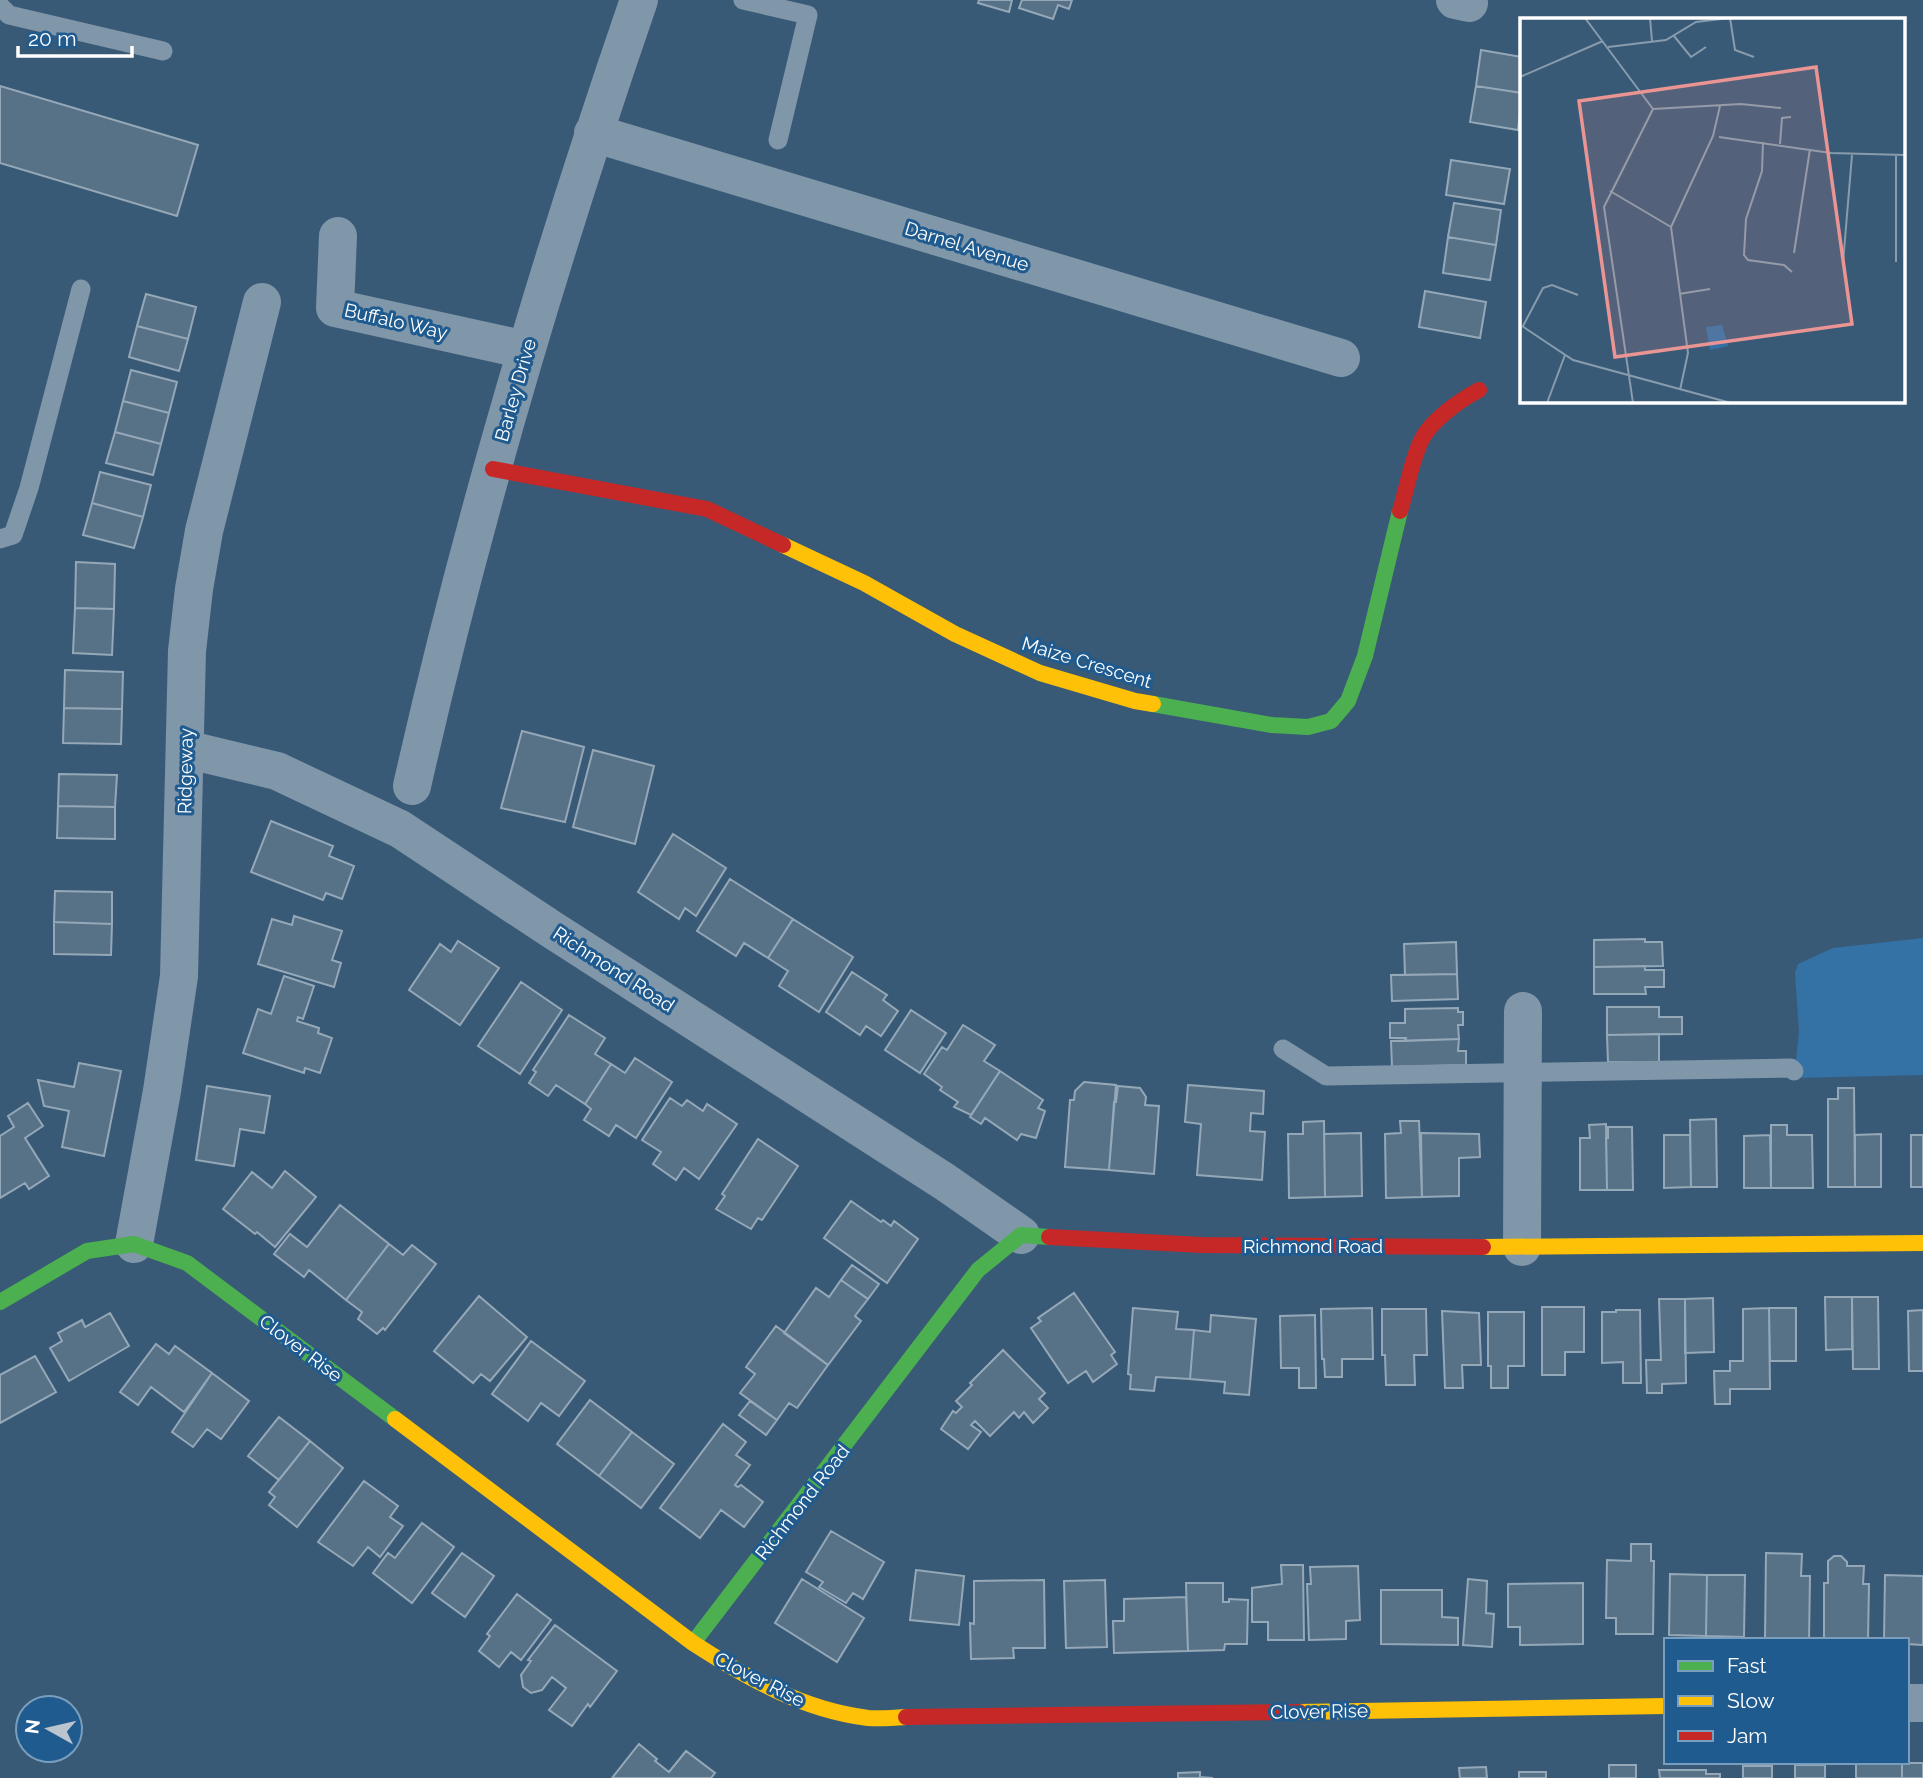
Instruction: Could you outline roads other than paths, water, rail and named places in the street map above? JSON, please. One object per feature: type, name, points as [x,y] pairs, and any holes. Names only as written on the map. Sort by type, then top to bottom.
[{"type":"street","name":"Barley Drive","points":[[406,808],[526,351],[593,133],[639,0]]},
{"type":"street","name":"Darnel Avenue","points":[[593,133],[1341,358]]},
{"type":"street","name":"Buffalo Way","points":[[338,236],[335,308],[526,351]]},
{"type":"street","name":"Ridgeway","points":[[134,1244],[162,1091],[179,976],[187,651],[204,531],[262,302]]},
{"type":"street","name":"Maize Crescent","points":[[493,469],[707,509],[864,583],[955,635],[1040,673],[1135,701],[1272,725],[1308,727],[1331,721],[1348,701],[1365,656],[1394,531],[1421,440],[1461,398],[1479,390]]},
{"type":"street","name":"Richmond Road","points":[[185,749],[276,771],[406,808],[563,937],[944,1182],[1020,1235],[1202,1245],[1522,1247],[1923,1243]]},
{"type":"street","points":[[1522,1247],[1523,1011]]},
{"type":"street","name":"Richmond Road","points":[[693,1643],[978,1270],[1020,1235]]},
{"type":"street","name":"Clover Rise","points":[[0,1303],[87,1251],[134,1244],[187,1263],[693,1643],[741,1674],[811,1706],[869,1718],[1664,1706]]},
{"type":"lane","points":[[743,0],[808,15],[778,141]]},
{"type":"lane","points":[[0,6],[9,15],[163,51]]},
{"type":"lane","points":[[0,539],[13,535],[29,488],[81,289]]},
{"type":"lane","points":[[1283,1049],[1326,1076],[1791,1068],[1794,1071]]}]
